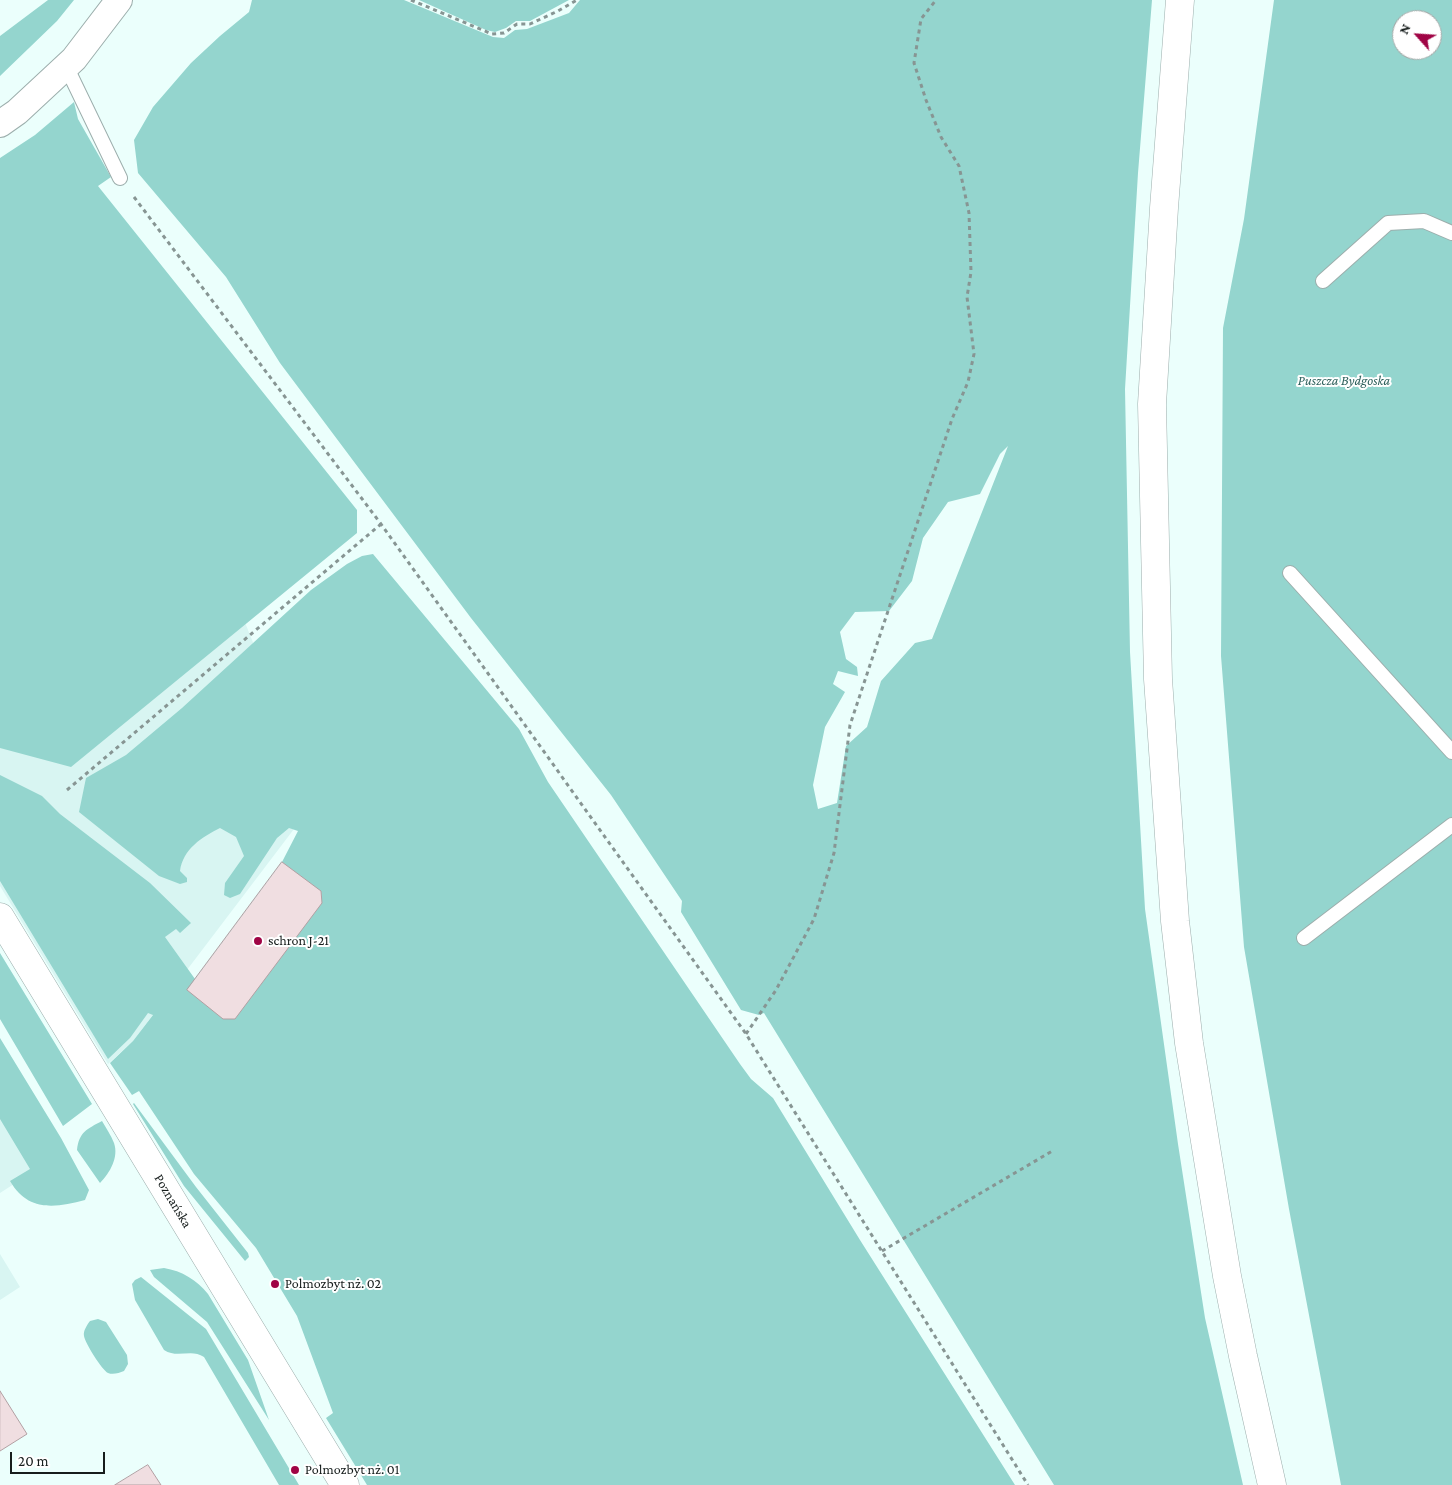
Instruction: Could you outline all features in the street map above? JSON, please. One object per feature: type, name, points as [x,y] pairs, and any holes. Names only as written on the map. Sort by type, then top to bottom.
[{"type":"main road","points":[[1180,0],[1164,208],[1152,404],[1158,679],[1175,921],[1189,1043],[1227,1276],[1272,1485]]},
{"type":"main road","name":"Poznańska","points":[[0,918],[345,1485]]},
{"type":"street","points":[[0,124],[17,112],[74,59],[118,0]]},
{"type":"lane","points":[[66,66],[120,178]]},
{"type":"lane","points":[[1323,281],[1388,223],[1424,221],[1452,233]]},
{"type":"lane","points":[[1290,573],[1452,752]]},
{"type":"lane","points":[[1304,938],[1452,825]]},
{"type":"path","points":[[411,0],[492,34],[504,33],[517,24],[530,24],[577,0]]},
{"type":"path","points":[[746,1034],[776,990],[814,919],[834,853],[850,725],[952,419],[968,382],[974,354],[967,297],[971,272],[969,213],[959,166],[941,137],[914,63],[921,19],[936,0]]},
{"type":"path","points":[[120,178],[381,524],[746,1034],[1028,1485]]},
{"type":"path","points":[[67,790],[381,524]]},
{"type":"path","points":[[882,1251],[1054,1150]]},
{"type":"shaded area","points":[[238,605],[316,800],[133,1041],[108,1064],[0,886],[0,724]]},
{"type":"shaded area","points":[[0,1045],[88,1193],[14,1184],[0,1193]]},
{"type":"shaded area","points":[[0,1254],[20,1287],[0,1300]]},
{"type":"green space","points":[[48,0],[74,0],[57,21],[0,76],[0,36]]},
{"type":"green space","points":[[252,0],[404,0],[493,37],[504,38],[515,30],[527,29],[569,13],[580,0],[1152,0],[1138,173],[1125,389],[1130,652],[1145,909],[1205,1318],[1243,1485],[1054,1485],[764,1013],[759,1015],[741,1010],[681,912],[682,901],[611,795],[471,618],[280,363],[226,277],[138,173],[134,140],[153,107],[191,63],[249,12]],"holes":[[[1008,446],[932,639],[915,643],[881,681],[867,727],[846,746],[837,803],[818,809],[813,785],[825,727],[845,692],[833,684],[838,671],[858,676],[857,667],[846,659],[840,632],[855,612],[889,611],[912,581],[923,538],[948,502],[980,494],[1000,454]]]},
{"type":"green space","points":[[419,0],[569,0],[530,21],[516,21],[506,28],[495,32],[486,30]]},
{"type":"green space","name":"Puszcza Bydgoska","points":[[1274,0],[1452,0],[1452,1485],[1341,1485],[1289,1209],[1244,947],[1221,656],[1223,328],[1244,219]]},
{"type":"green space","points":[[74,102],[78,119],[111,177],[98,186],[357,510],[357,533],[71,767],[0,748],[0,158],[35,135]]},
{"type":"green space","points":[[373,554],[519,729],[548,782],[740,1064],[751,1079],[773,1098],[860,1240],[1015,1485],[367,1485],[326,1418],[333,1413],[297,1316],[256,1248],[194,1174],[139,1091],[132,1095],[110,1063],[133,1041],[153,1015],[148,1013],[130,1038],[108,1059],[0,881],[0,775],[42,796],[60,814],[150,883],[191,923],[180,933],[176,929],[165,937],[195,979],[282,862],[298,831],[289,828],[277,838],[240,894],[230,898],[224,895],[225,883],[244,856],[236,837],[220,828],[194,845],[185,856],[180,871],[187,878],[187,882],[180,884],[159,876],[79,812],[86,778],[126,755],[182,708],[311,590],[347,564],[362,556]]},
{"type":"green space","points":[[0,953],[92,1104],[63,1126],[0,1019]]},
{"type":"green space","points":[[0,1038],[61,1138],[89,1190],[85,1200],[53,1206],[34,1203],[17,1191],[10,1181],[30,1169],[0,1119]]},
{"type":"green space","points":[[134,1103],[248,1253],[249,1257],[245,1261],[184,1186]]},
{"type":"green space","points":[[102,1121],[114,1143],[115,1154],[110,1170],[100,1183],[77,1150],[82,1135],[92,1126]]},
{"type":"green space","points":[[164,1268],[177,1271],[189,1277],[208,1294],[248,1360],[269,1420],[207,1322],[154,1277],[150,1270]]},
{"type":"green space","points":[[141,1277],[206,1329],[299,1485],[279,1485],[204,1357],[194,1353],[174,1354],[164,1350],[135,1300],[132,1284]]},
{"type":"green space","points":[[98,1319],[106,1322],[127,1355],[128,1364],[124,1371],[114,1374],[105,1371],[87,1344],[84,1332],[90,1321]]},
{"type":"building","name":"schron J-21","points":[[282,862],[321,891],[322,903],[235,1019],[223,1019],[187,990]]},
{"type":"building","points":[[0,1391],[27,1434],[0,1451]]},
{"type":"building","points":[[148,1465],[161,1485],[115,1485]]},
{"type":"place","name":"schron J-21","points":[[258,941]]},
{"type":"place","name":"Polmozbyt nż. 02","points":[[275,1284]]},
{"type":"place","name":"Polmozbyt nż. 01","points":[[295,1470]]}]
